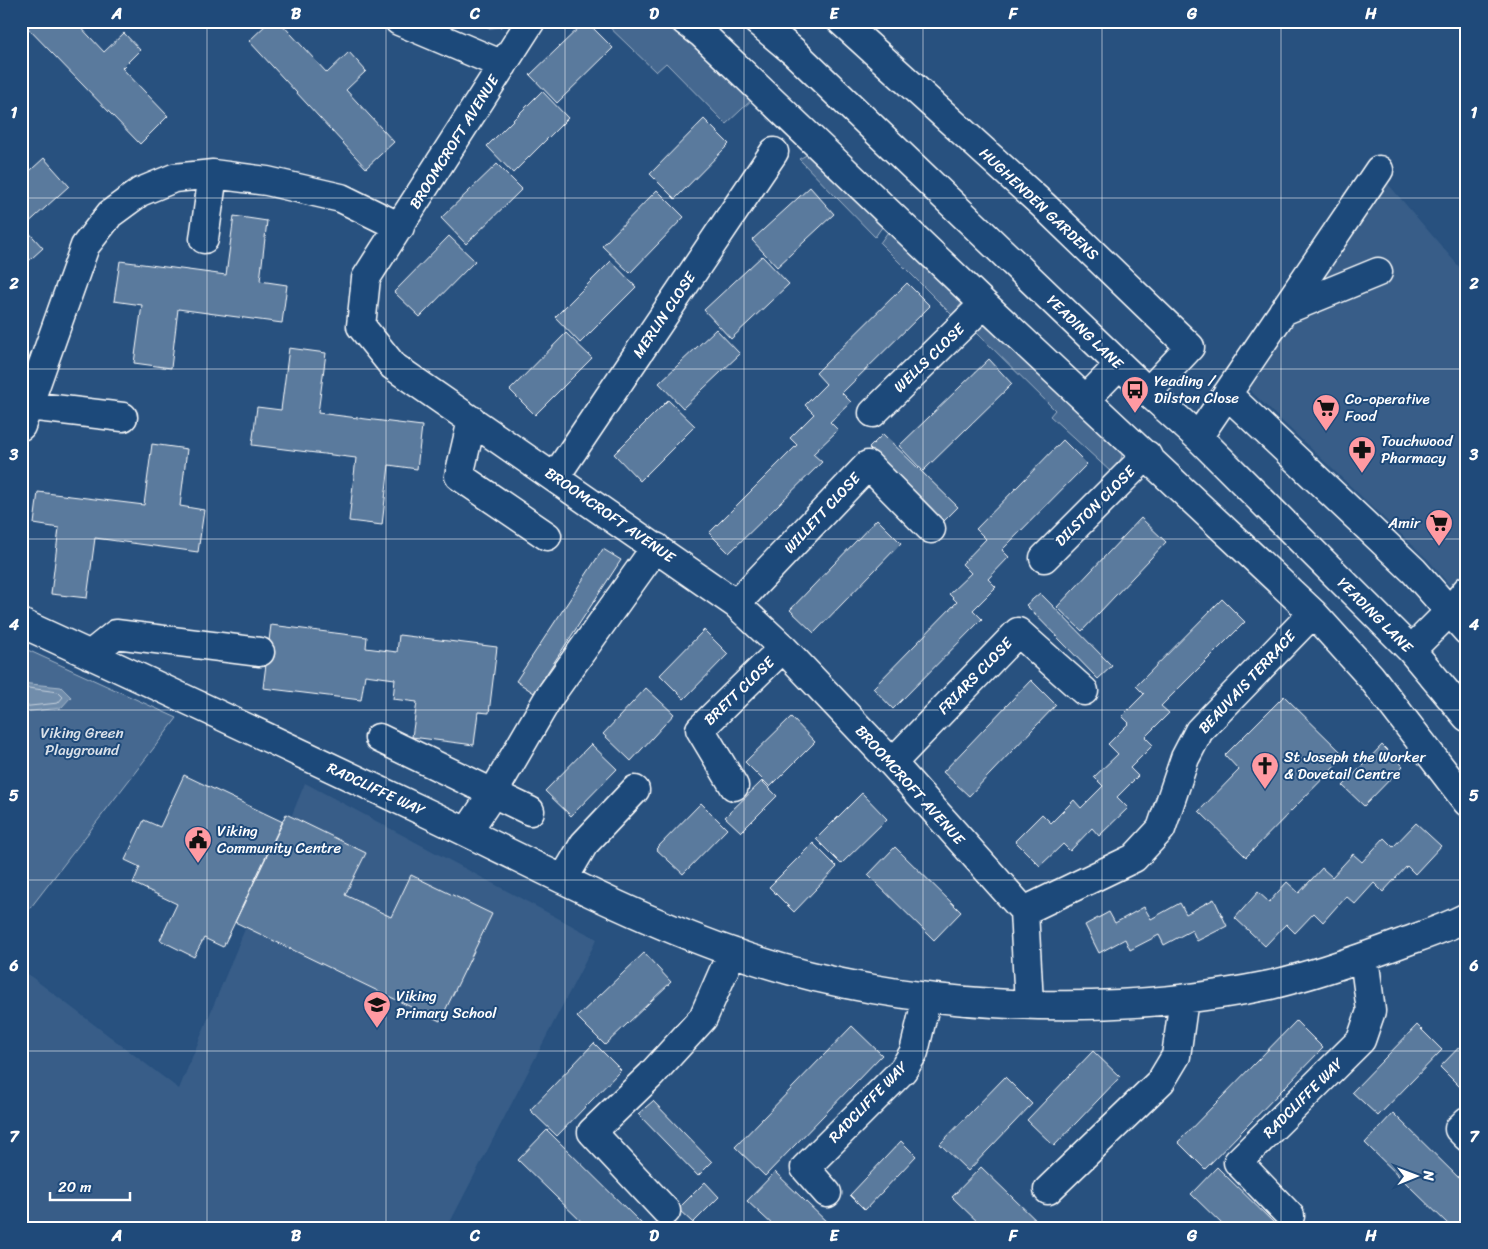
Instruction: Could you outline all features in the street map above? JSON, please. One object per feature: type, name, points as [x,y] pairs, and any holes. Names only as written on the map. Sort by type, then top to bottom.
[{"type":"street","points":[[399,21],[503,65]]},
{"type":"street","name":"BROOMCROFT AVENUE","points":[[531,21],[366,278],[361,326],[393,366],[736,604],[783,648],[892,763],[1024,911]]},
{"type":"street","points":[[685,21],[702,34],[984,304],[1313,612],[1371,677],[1467,802]]},
{"type":"street","name":"YEADING LANE","points":[[757,21],[801,59],[1119,365],[1198,437],[1411,650],[1467,717]]},
{"type":"street","name":"HUGHENDEN GARDENS","points":[[841,21],[1043,205],[1190,347],[1148,392]]},
{"type":"street","name":"MERLIN CLOSE","points":[[554,477],[774,152]]},
{"type":"street","points":[[1198,437],[1379,170]]},
{"type":"street","points":[[123,417],[25,416],[85,246],[110,214],[140,192],[174,178],[213,174],[267,181],[341,198],[400,227]]},
{"type":"street","points":[[204,239],[213,174]]},
{"type":"street","points":[[1283,310],[1378,272]]},
{"type":"street","name":"WELLS CLOSE","points":[[873,413],[984,304]]},
{"type":"street","points":[[1086,399],[1119,365]]},
{"type":"street","points":[[1227,394],[1414,570],[1458,621]]},
{"type":"street","points":[[472,420],[459,476],[547,536]]},
{"type":"street","name":"DILSTON CLOSE","points":[[1044,558],[1147,455]]},
{"type":"street","name":"WILLETT CLOSE","points":[[736,604],[868,465],[931,529]]},
{"type":"street","points":[[467,832],[493,793],[549,697],[656,547]]},
{"type":"street","points":[[1411,650],[1458,621],[1467,590]]},
{"type":"street","name":"BEAUVAIS TERRACE","points":[[1024,911],[1134,858],[1161,829],[1185,758],[1199,731],[1313,612]]},
{"type":"street","name":"RADCLIFFE WAY","points":[[21,623],[467,832],[654,922],[732,952],[831,981],[927,997],[1029,1004],[1104,1004],[1184,999],[1272,984],[1364,957],[1467,918]]},
{"type":"street","name":"FRIARS CLOSE","points":[[892,763],[1018,632],[1084,692]]},
{"type":"street","points":[[90,654],[116,634],[260,652]]},
{"type":"street","name":"BRETT CLOSE","points":[[734,786],[700,729],[783,648]]},
{"type":"street","points":[[379,738],[530,810]]},
{"type":"street","points":[[564,878],[584,844],[635,790]]},
{"type":"street","points":[[1024,911],[1029,1004]]},
{"type":"street","points":[[666,1211],[592,1132],[651,1075],[703,1018],[732,952]]},
{"type":"street","name":"RADCLIFFE WAY","points":[[1290,1216],[1238,1162],[1361,1040],[1370,1011],[1364,957]]},
{"type":"street","name":"RADCLIFFE WAY","points":[[827,1193],[805,1168],[903,1070],[914,1052],[927,997]]},
{"type":"street","points":[[1048,1190],[1161,1081],[1176,1056],[1184,999]]},
{"type":"street","points":[[1467,1121],[1459,1129],[1467,1137]]},
{"type":"shaded area","points":[[1383,178],[1467,276],[1467,606],[1429,561],[1241,382]]},
{"type":"shaded area","name":"Viking Primary School","points":[[305,783],[597,939],[447,1228],[27,1228],[21,1224],[21,969],[179,1089]]},
{"type":"green space","points":[[479,21],[504,21],[501,27],[489,28]]},
{"type":"green space","points":[[603,21],[673,21],[756,96],[726,124],[666,63],[656,72]]},
{"type":"green space","points":[[814,151],[887,220],[875,237],[799,159]]},
{"type":"green space","points":[[898,218],[963,302],[952,315],[880,243]]},
{"type":"green space","points":[[995,324],[1124,447],[1121,459],[1111,472],[1050,416],[1055,410],[975,331],[985,325]]},
{"type":"green space","name":"Viking Green Playground","points":[[21,647],[177,718],[21,920]]},
{"type":"water","points":[[21,683],[61,687],[71,697],[61,708],[21,712]]},
{"type":"building","points":[[24,21],[75,21],[104,52],[124,33],[140,50],[122,68],[168,116],[140,144],[23,23]]},
{"type":"building","points":[[270,21],[279,21],[327,73],[349,52],[366,71],[346,90],[394,142],[366,168],[249,41]]},
{"type":"building","points":[[586,21],[613,48],[557,103],[530,75]]},
{"type":"building","points":[[542,91],[568,118],[513,173],[487,146]]},
{"type":"building","points":[[704,119],[729,144],[675,199],[650,174]]},
{"type":"building","points":[[44,158],[69,186],[24,227],[43,248],[21,268],[21,179]]},
{"type":"building","points":[[497,164],[522,189],[466,244],[441,218]]},
{"type":"building","points":[[810,187],[834,214],[777,267],[752,240]]},
{"type":"building","points":[[657,190],[684,217],[630,273],[602,246]]},
{"type":"building","points":[[234,216],[267,221],[260,281],[287,285],[282,323],[178,309],[171,368],[134,363],[142,305],[114,301],[120,261],[226,275]]},
{"type":"building","points":[[449,236],[475,261],[420,317],[394,292]]},
{"type":"building","points":[[762,256],[789,284],[731,339],[704,310]]},
{"type":"building","points":[[611,261],[636,287],[580,343],[555,317]]},
{"type":"building","points":[[907,283],[930,306],[842,393],[851,402],[830,422],[838,430],[813,454],[822,462],[729,553],[709,533],[797,445],[790,438],[814,414],[805,405],[826,384],[816,373]]},
{"type":"building","points":[[716,329],[740,354],[683,408],[659,383]]},
{"type":"building","points":[[566,333],[592,358],[535,415],[510,390]]},
{"type":"building","points":[[289,348],[326,353],[318,413],[422,426],[417,469],[389,465],[382,525],[349,521],[356,458],[252,445],[257,407],[281,410]]},
{"type":"building","points":[[989,359],[1012,384],[923,471],[899,446]]},
{"type":"building","points":[[668,400],[695,426],[640,481],[614,454]]},
{"type":"building","points":[[883,434],[958,507],[943,522],[869,448]]},
{"type":"building","points":[[1063,440],[1087,464],[1002,550],[1009,557],[988,579],[996,587],[973,610],[982,619],[893,709],[873,688],[957,602],[949,594],[971,573],[962,564],[986,539],[976,529]]},
{"type":"building","points":[[152,444],[187,449],[180,506],[204,510],[198,552],[95,538],[87,598],[51,594],[59,528],[34,524],[38,492],[144,505]]},
{"type":"building","points":[[1141,518],[1166,542],[1082,631],[1057,607]]},
{"type":"building","points":[[877,519],[901,543],[814,633],[790,610]]},
{"type":"building","points":[[603,549],[621,560],[534,693],[516,681]]},
{"type":"building","points":[[1040,593],[1112,666],[1098,679],[1026,605]]},
{"type":"building","points":[[1222,599],[1245,622],[1161,706],[1169,713],[1145,737],[1153,745],[1130,768],[1138,776],[1117,797],[1128,808],[1099,836],[1092,828],[1070,851],[1063,844],[1040,866],[1015,841],[1042,814],[1051,823],[1074,800],[1081,808],[1103,786],[1094,777],[1118,754],[1108,744],[1129,723],[1122,716],[1144,694],[1136,686]]},
{"type":"building","points":[[271,625],[367,637],[366,648],[397,652],[399,635],[497,647],[489,713],[478,712],[474,745],[412,737],[417,702],[393,699],[395,679],[365,675],[361,700],[263,688]]},
{"type":"building","points":[[704,630],[728,654],[684,699],[660,675]]},
{"type":"building","points":[[1031,680],[1056,705],[969,796],[943,772]]},
{"type":"building","points":[[646,688],[674,714],[631,761],[603,734]]},
{"type":"building","name":"St Joseph the Worker & Dovetail Centre","points":[[1284,696],[1345,756],[1246,857],[1199,811],[1239,770],[1225,755]]},
{"type":"building","points":[[791,717],[815,742],[770,787],[745,762]]},
{"type":"building","points":[[591,744],[617,769],[571,816],[545,791]]},
{"type":"building","points":[[1382,745],[1403,766],[1364,806],[1343,786]]},
{"type":"building","name":"Viking Community Centre","points":[[184,775],[283,822],[223,947],[204,938],[194,957],[160,940],[177,904],[133,883],[140,867],[125,860],[144,820],[160,827]]},
{"type":"building","points":[[762,781],[777,796],[741,832],[725,817]]},
{"type":"building","points":[[862,793],[887,819],[841,864],[816,839]]},
{"type":"building","points":[[701,803],[727,829],[683,874],[656,849]]},
{"type":"building","points":[[286,814],[366,853],[345,895],[391,917],[411,875],[492,914],[440,1021],[235,922]]},
{"type":"building","points":[[1416,823],[1441,846],[1415,874],[1407,866],[1383,892],[1374,883],[1355,904],[1346,896],[1323,922],[1314,913],[1295,933],[1286,924],[1265,946],[1235,918],[1258,892],[1269,902],[1287,882],[1299,893],[1322,868],[1332,877],[1353,854],[1362,862],[1384,838],[1393,847]]},
{"type":"building","points":[[813,843],[837,867],[794,912],[769,887]]},
{"type":"building","points":[[895,847],[961,912],[934,940],[868,875]]},
{"type":"building","points":[[1214,899],[1227,926],[1197,941],[1192,930],[1164,945],[1159,935],[1130,950],[1125,939],[1099,953],[1085,925],[1109,912],[1115,923],[1144,907],[1151,919],[1180,903],[1186,914]]},
{"type":"building","points":[[644,953],[671,982],[605,1045],[577,1017]]},
{"type":"building","points":[[1296,1021],[1323,1048],[1205,1169],[1178,1142]]},
{"type":"building","points":[[1417,1025],[1442,1050],[1378,1116],[1352,1092]]},
{"type":"building","points":[[852,1026],[882,1055],[765,1176],[735,1147]]},
{"type":"building","points":[[1467,1039],[1467,1089],[1465,1092],[1440,1067]]},
{"type":"building","points":[[594,1043],[621,1070],[557,1136],[530,1110]]},
{"type":"building","points":[[1093,1051],[1120,1077],[1054,1146],[1027,1120]]},
{"type":"building","points":[[1005,1077],[1032,1104],[968,1171],[940,1144]]},
{"type":"building","points":[[653,1101],[712,1162],[698,1176],[638,1114]]},
{"type":"building","points":[[1393,1113],[1467,1186],[1467,1228],[1452,1228],[1365,1143]]},
{"type":"building","points":[[547,1130],[646,1228],[588,1228],[518,1160]]},
{"type":"building","points":[[901,1141],[916,1156],[865,1210],[850,1195]]},
{"type":"building","points":[[981,1167],[1044,1228],[984,1228],[952,1197]]},
{"type":"building","points":[[1217,1167],[1279,1228],[1226,1228],[1191,1194]]},
{"type":"building","points":[[775,1172],[833,1228],[776,1228],[747,1201]]},
{"type":"building","points":[[705,1182],[719,1197],[693,1223],[678,1209]]},
{"type":"place","name":"Yeading / Dilston Close","points":[[1135,414]]},
{"type":"place","name":"Co-operative Food","points":[[1326,432]]},
{"type":"place","name":"Touchwood Pharmacy","points":[[1362,474]]},
{"type":"place","name":"Amir","points":[[1439,547]]},
{"type":"place","name":"St Joseph the Worker & Dovetail Centre","points":[[1265,790]]},
{"type":"place","name":"Viking Community Centre","points":[[198,864]]},
{"type":"place","name":"Viking Primary School","points":[[377,1029]]}]
